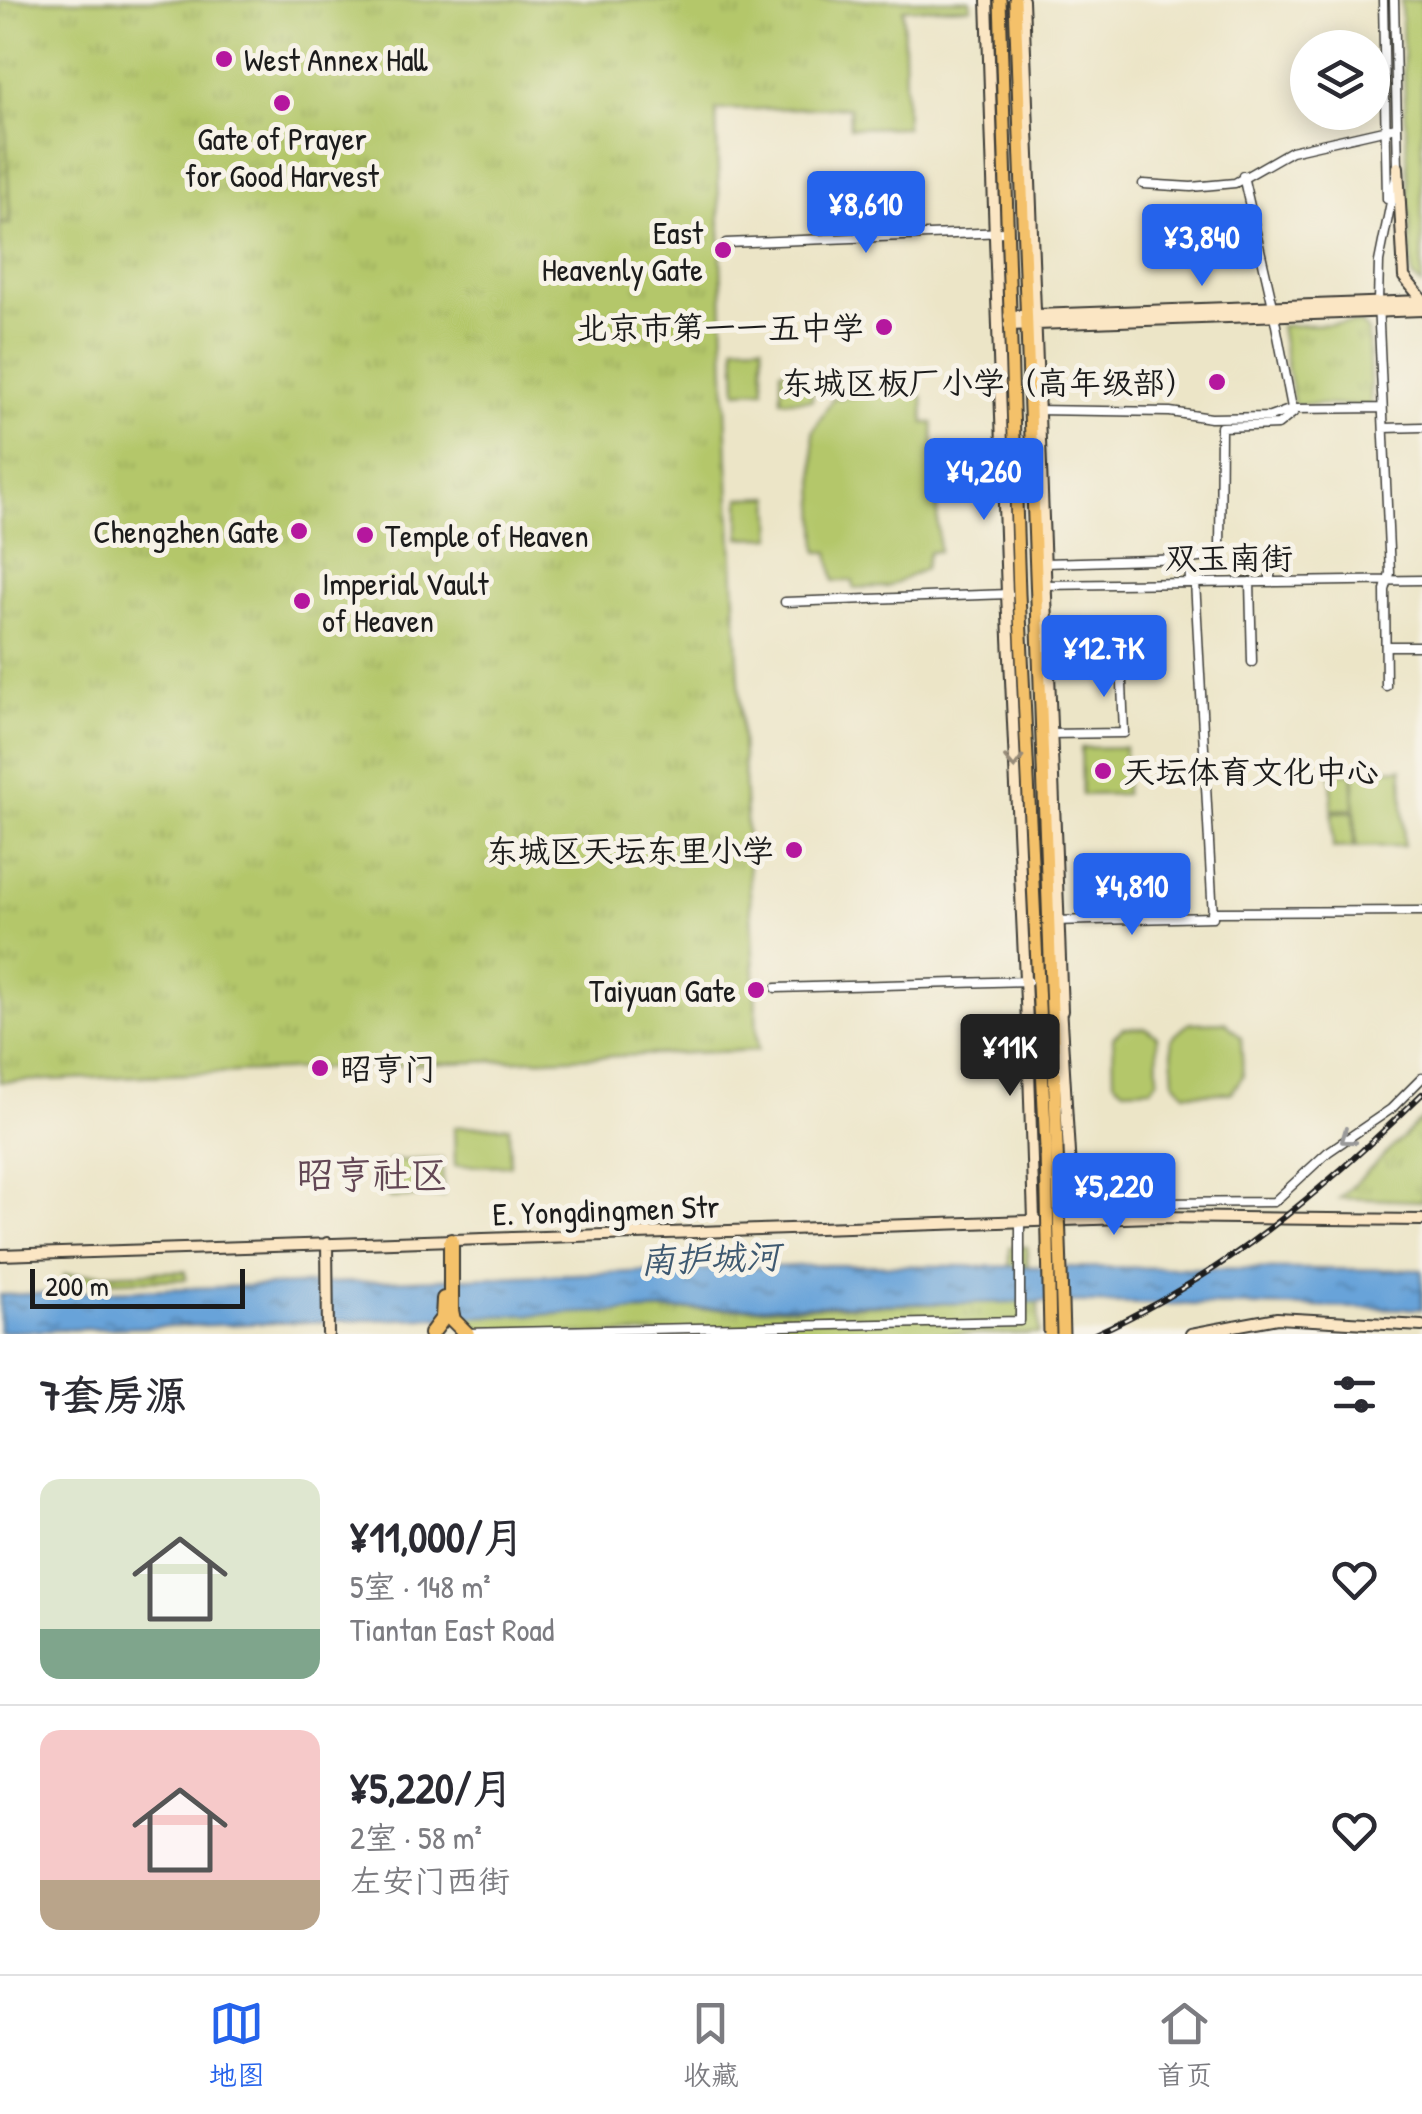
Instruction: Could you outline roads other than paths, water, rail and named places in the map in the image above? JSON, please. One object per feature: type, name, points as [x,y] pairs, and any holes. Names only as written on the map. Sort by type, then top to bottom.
[{"type":"highway","points":[[435,1331],[444,1309],[447,1241]]},
{"type":"highway","points":[[447,1263],[451,1310],[464,1332]]},
{"type":"main road","points":[[1000,0],[1000,232],[1009,320],[1012,594],[1052,1149]]},
{"type":"main road","points":[[1015,0],[1032,319],[1053,921],[1056,1334]]},
{"type":"street","points":[[987,0],[1000,232],[1034,1220]]},
{"type":"street","points":[[1023,0],[1032,319]]},
{"type":"street","points":[[1378,307],[1422,300],[1404,277],[1383,0]]},
{"type":"street","points":[[1386,686],[1385,590],[1389,581],[1378,307],[1392,127],[1394,0]]},
{"type":"street","points":[[1143,184],[1191,187],[1235,183],[1291,151],[1392,127]]},
{"type":"street","points":[[1385,229],[1398,167]]},
{"type":"street","points":[[1243,176],[1292,409]]},
{"type":"street","points":[[726,242],[1000,232]]},
{"type":"street","points":[[1009,320],[1378,307],[1422,310]]},
{"type":"street","points":[[1035,410],[1170,412],[1210,418],[1270,417],[1292,409],[1382,408]]},
{"type":"street","points":[[1040,563],[1220,556],[1222,427],[1278,425],[1292,409]]},
{"type":"street","points":[[1384,428],[1422,428]]},
{"type":"street","points":[[1270,554],[1270,582]]},
{"type":"street","points":[[1190,560],[1198,624],[1212,915]]},
{"type":"street","name":"双玉南街","points":[[1041,585],[1422,580]]},
{"type":"street","points":[[1250,582],[1252,662]]},
{"type":"street","points":[[784,602],[1012,594]]},
{"type":"street","points":[[1198,624],[1210,624]]},
{"type":"street","points":[[1386,646],[1422,646]]},
{"type":"street","points":[[1045,734],[1124,733],[1121,659]]},
{"type":"street","points":[[1073,1219],[1053,921],[1422,911]]},
{"type":"street","points":[[1051,968],[1062,1011]]},
{"type":"street","points":[[776,988],[1038,981],[1028,1044]]},
{"type":"street","points":[[1154,1216],[1157,1203],[1274,1202],[1328,1152],[1391,1109],[1422,1078]]},
{"type":"street","points":[[1032,1190],[1072,1189]]},
{"type":"street","name":"E. Yongdingmen Str","points":[[0,1255],[1154,1216],[1422,1220]]},
{"type":"street","points":[[464,1332],[1020,1321],[1020,1220]]},
{"type":"street","points":[[1054,1220],[1056,1334]]},
{"type":"street","points":[[326,1243],[328,1330]]},
{"type":"street","points":[[1191,1334],[1277,1318],[1422,1326]]},
{"type":"water","points":[[822,1265],[1422,1270],[1422,1309],[1038,1302],[825,1305],[0,1332],[0,1295]]},
{"type":"railway","points":[[1095,1334],[1185,1286],[1269,1229],[1422,1094]]},
{"type":"place","name":"West Annex Hall","points":[[224,59]]},
{"type":"place","name":"Gate of Prayer for Good Harvest","points":[[282,103]]},
{"type":"place","name":"East Heavenly Gate","points":[[723,250]]},
{"type":"place","name":"北京市第一一五中学","points":[[884,327]]},
{"type":"place","name":"东城区板厂小学（高年级部）","points":[[1217,382]]},
{"type":"place","name":"Chengzhen Gate","points":[[299,531]]},
{"type":"place","name":"Temple of Heaven","points":[[365,535]]},
{"type":"place","name":"Imperial Vault of Heaven","points":[[302,601]]},
{"type":"place","name":"天坛体育文化中心","points":[[1103,771]]},
{"type":"place","name":"东城区天坛东里小学","points":[[794,850]]},
{"type":"place","name":"Taiyuan Gate","points":[[756,990]]},
{"type":"place","name":"昭亨门","points":[[320,1068]]},
{"type":"district","name":"昭亨社区","points":[[372,1174]]},
{"type":"water label","name":"南护城河","points":[[710,1258]]}]
